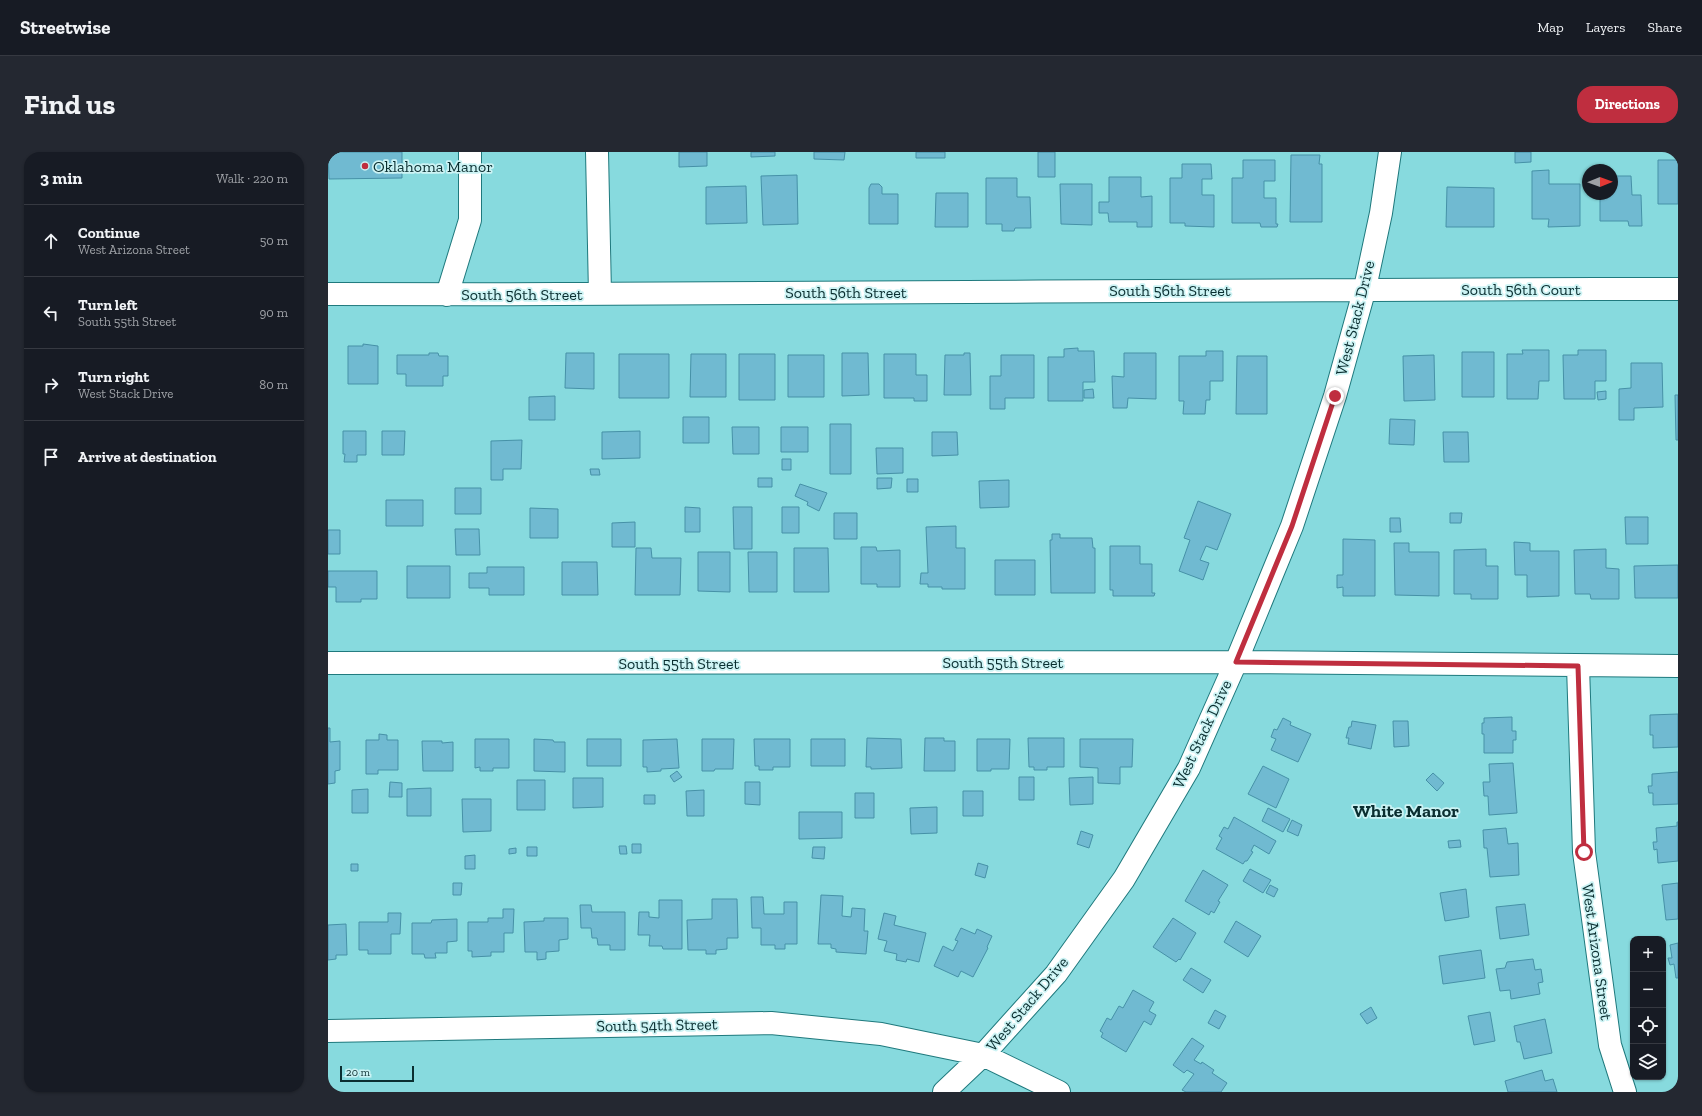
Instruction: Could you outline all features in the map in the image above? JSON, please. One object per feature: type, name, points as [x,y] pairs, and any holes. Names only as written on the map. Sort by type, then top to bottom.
[{"type":"street","points":[[447,294],[470,220],[470,152]]},
{"type":"street","points":[[597,152],[600,294]]},
{"type":"street","name":"West Stack Drive","points":[[944,1092],[983,1056],[1056,974],[1124,879],[1189,768],[1236,662],[1292,526],[1335,396],[1364,288],[1381,213],[1390,152]]},
{"type":"street","name":"South 56th Street","points":[[328,294],[600,294],[1364,288]]},
{"type":"street","name":"South 56th Court","points":[[1364,288],[1678,289]]},
{"type":"street","name":"South 55th Street","points":[[328,663],[1236,662],[1678,666]]},
{"type":"street","name":"West Arizona Street","points":[[1578,666],[1584,852],[1610,1045],[1625,1092]]},
{"type":"street","name":"South 54th Street","points":[[328,1031],[771,1023],[881,1034],[983,1056],[1059,1092]]},
{"type":"building","name":"Oklahoma Manor","points":[[328,152],[402,152],[402,178],[329,179]]},
{"type":"building","points":[[679,152],[707,152],[707,166],[679,167]]},
{"type":"building","points":[[751,152],[775,152],[775,156],[751,157]]},
{"type":"building","points":[[814,152],[845,152],[844,160],[814,159]]},
{"type":"building","points":[[916,152],[945,152],[945,158],[916,158]]},
{"type":"building","points":[[1038,152],[1055,152],[1055,177],[1038,177]]},
{"type":"building","points":[[1515,152],[1531,152],[1531,162],[1515,163]]},
{"type":"building","points":[[1291,155],[1320,155],[1319,164],[1322,164],[1322,222],[1290,222]]},
{"type":"building","points":[[1243,160],[1275,160],[1275,181],[1264,181],[1264,198],[1276,198],[1277,227],[1261,227],[1260,223],[1232,223],[1232,178],[1243,178]]},
{"type":"building","points":[[1658,160],[1678,160],[1678,204],[1658,204]]},
{"type":"building","points":[[1182,164],[1211,164],[1212,179],[1202,179],[1202,195],[1214,195],[1214,227],[1185,226],[1185,223],[1170,223],[1170,178],[1182,178]]},
{"type":"building","points":[[1549,170],[1549,184],[1580,184],[1580,226],[1548,227],[1549,219],[1532,219],[1532,171]]},
{"type":"building","points":[[797,175],[798,224],[763,225],[761,176]]},
{"type":"building","points":[[1618,176],[1631,176],[1632,195],[1641,195],[1642,226],[1629,226],[1628,221],[1600,221],[1600,200],[1618,200]]},
{"type":"building","points":[[1109,177],[1141,177],[1141,197],[1152,196],[1152,227],[1137,227],[1137,222],[1109,222],[1108,213],[1099,213],[1099,202],[1109,202]]},
{"type":"building","points":[[986,178],[1017,178],[1017,197],[1030,197],[1031,228],[1015,228],[1014,231],[1002,231],[1002,224],[986,224]]},
{"type":"building","points":[[871,184],[879,184],[882,187],[882,194],[898,194],[898,224],[869,224],[869,188]]},
{"type":"building","points":[[1060,184],[1092,184],[1092,225],[1061,224]]},
{"type":"building","points":[[746,186],[747,223],[706,224],[706,187]]},
{"type":"building","points":[[1447,187],[1494,188],[1494,227],[1446,227]]},
{"type":"building","points":[[936,193],[968,193],[968,227],[935,227]]},
{"type":"building","points":[[363,344],[378,346],[378,384],[348,384],[348,346],[363,346]]},
{"type":"building","points":[[1078,348],[1078,351],[1094,351],[1095,382],[1083,382],[1083,401],[1048,401],[1048,357],[1064,357],[1064,349]]},
{"type":"building","points":[[1522,350],[1549,350],[1549,381],[1539,381],[1538,399],[1507,399],[1507,354],[1523,354]]},
{"type":"building","points":[[1578,350],[1606,350],[1606,381],[1595,381],[1595,399],[1564,399],[1563,355],[1578,355]]},
{"type":"building","points":[[1206,351],[1223,351],[1223,381],[1210,381],[1210,400],[1206,400],[1205,414],[1183,414],[1184,401],[1179,401],[1179,356],[1206,356]]},
{"type":"building","points":[[1462,352],[1494,352],[1494,397],[1462,397]]},
{"type":"building","points":[[429,353],[438,353],[439,356],[448,356],[448,376],[443,376],[443,386],[406,386],[406,374],[397,374],[397,355],[429,355]]},
{"type":"building","points":[[566,353],[594,353],[594,389],[565,388]]},
{"type":"building","points":[[842,353],[868,353],[869,395],[842,396]]},
{"type":"building","points":[[964,353],[970,353],[971,395],[944,395],[945,355],[964,355]]},
{"type":"building","points":[[1124,353],[1156,353],[1156,399],[1128,398],[1127,408],[1113,408],[1112,376],[1124,377]]},
{"type":"building","points":[[619,354],[669,354],[669,398],[619,398]]},
{"type":"building","points":[[691,354],[726,354],[726,397],[690,397]]},
{"type":"building","points":[[739,354],[775,354],[775,400],[739,400]]},
{"type":"building","points":[[884,354],[916,354],[916,375],[927,375],[927,401],[914,401],[914,398],[884,398]]},
{"type":"building","points":[[788,355],[824,355],[824,397],[788,397]]},
{"type":"building","points":[[1001,355],[1034,355],[1034,398],[1005,398],[1005,409],[990,409],[990,376],[1001,376]]},
{"type":"building","points":[[1434,355],[1435,400],[1404,401],[1403,356]]},
{"type":"building","points":[[1237,356],[1267,356],[1267,414],[1236,414]]},
{"type":"building","points":[[1631,363],[1662,363],[1663,407],[1634,408],[1634,420],[1619,420],[1619,389],[1631,388]]},
{"type":"building","points":[[1093,389],[1094,398],[1084,398],[1084,390]]},
{"type":"building","points":[[1606,391],[1606,399],[1598,400],[1597,392]]},
{"type":"building","points":[[1675,395],[1678,395],[1678,440],[1676,440]]},
{"type":"building","points":[[555,396],[555,420],[529,420],[529,397]]},
{"type":"building","points":[[683,417],[709,417],[709,443],[683,443]]},
{"type":"building","points":[[1390,419],[1415,420],[1414,445],[1389,444]]},
{"type":"building","points":[[830,424],[851,424],[851,474],[830,474]]},
{"type":"building","points":[[732,427],[759,427],[759,454],[733,454]]},
{"type":"building","points":[[781,427],[808,427],[808,452],[781,452]]},
{"type":"building","points":[[343,431],[366,431],[366,455],[357,455],[357,462],[344,462],[345,454],[343,454]]},
{"type":"building","points":[[382,431],[405,431],[404,455],[382,455]]},
{"type":"building","points":[[640,431],[640,458],[602,459],[602,432]]},
{"type":"building","points":[[932,432],[957,432],[958,455],[932,456]]},
{"type":"building","points":[[1443,432],[1468,432],[1469,462],[1444,462]]},
{"type":"building","points":[[522,440],[521,469],[503,469],[503,480],[491,480],[491,441]]},
{"type":"building","points":[[876,448],[903,448],[903,473],[877,474]]},
{"type":"building","points":[[782,459],[791,459],[791,470],[782,470]]},
{"type":"building","points":[[590,469],[599,469],[600,475],[591,475]]},
{"type":"building","points":[[758,478],[772,478],[772,487],[758,487]]},
{"type":"building","points":[[877,478],[892,478],[891,488],[877,489]]},
{"type":"building","points":[[907,479],[918,479],[918,492],[907,492]]},
{"type":"building","points":[[1009,480],[1009,507],[980,508],[979,481]]},
{"type":"building","points":[[800,484],[827,493],[819,511],[807,505],[808,502],[795,496]]},
{"type":"building","points":[[455,488],[481,488],[481,514],[455,514]]},
{"type":"building","points":[[386,500],[423,500],[423,526],[386,526]]},
{"type":"building","points":[[1198,501],[1231,514],[1217,550],[1206,546],[1200,560],[1209,563],[1203,580],[1179,571],[1190,540],[1184,538]]},
{"type":"building","points":[[685,507],[700,508],[700,532],[685,532]]},
{"type":"building","points":[[733,507],[752,507],[752,549],[734,549]]},
{"type":"building","points":[[782,507],[799,507],[799,533],[782,533]]},
{"type":"building","points":[[530,508],[558,509],[558,538],[530,538]]},
{"type":"building","points":[[834,513],[857,513],[857,539],[834,539]]},
{"type":"building","points":[[1450,513],[1462,513],[1461,523],[1450,523]]},
{"type":"building","points":[[1625,517],[1648,517],[1648,544],[1626,544]]},
{"type":"building","points":[[1390,518],[1400,518],[1401,532],[1390,532]]},
{"type":"building","points":[[635,522],[635,547],[612,547],[612,523]]},
{"type":"building","points":[[956,526],[956,548],[965,548],[965,589],[942,589],[942,587],[928,587],[928,584],[920,584],[921,573],[928,573],[926,527]]},
{"type":"building","points":[[455,529],[479,529],[480,555],[456,555]]},
{"type":"building","points":[[328,530],[340,530],[340,554],[328,554]]},
{"type":"building","points":[[1052,534],[1060,534],[1060,538],[1092,538],[1093,548],[1095,548],[1095,593],[1051,593],[1050,540],[1052,540]]},
{"type":"building","points":[[1343,539],[1375,540],[1375,596],[1343,596],[1343,587],[1337,588],[1337,575],[1343,575]]},
{"type":"building","points":[[1514,542],[1530,543],[1530,551],[1559,551],[1559,596],[1527,597],[1527,575],[1515,575]]},
{"type":"building","points":[[1394,543],[1409,543],[1409,552],[1439,552],[1439,596],[1395,595]]},
{"type":"building","points":[[1110,546],[1140,546],[1140,564],[1152,564],[1152,593],[1155,593],[1154,596],[1113,596],[1113,590],[1110,590]]},
{"type":"building","points":[[861,547],[876,547],[877,551],[900,550],[900,587],[877,587],[877,584],[861,584]]},
{"type":"building","points":[[636,548],[651,548],[652,558],[681,558],[680,595],[635,595]]},
{"type":"building","points":[[794,548],[828,548],[829,592],[794,592]]},
{"type":"building","points":[[1486,549],[1486,566],[1498,566],[1498,599],[1471,599],[1471,594],[1454,594],[1454,550]]},
{"type":"building","points":[[1606,549],[1606,568],[1619,569],[1619,599],[1591,599],[1590,594],[1575,594],[1574,550]]},
{"type":"building","points":[[698,552],[730,552],[730,592],[698,591]]},
{"type":"building","points":[[748,552],[777,552],[777,592],[749,592]]},
{"type":"building","points":[[995,560],[1035,560],[1035,595],[995,595]]},
{"type":"building","points":[[562,562],[597,562],[598,595],[562,595]]},
{"type":"building","points":[[1678,565],[1678,598],[1635,598],[1634,566]]},
{"type":"building","points":[[407,566],[450,566],[450,598],[407,598]]},
{"type":"building","points":[[487,567],[524,567],[524,595],[489,595],[489,588],[469,588],[469,573],[487,573]]},
{"type":"building","points":[[328,571],[377,571],[377,599],[361,599],[361,602],[336,602],[336,587],[328,587]]},
{"type":"building","points":[[1678,714],[1678,747],[1653,748],[1653,735],[1650,735],[1650,715]]},
{"type":"building","points":[[1512,717],[1512,731],[1516,731],[1516,740],[1513,740],[1513,753],[1484,753],[1484,734],[1482,734],[1482,723],[1484,723],[1484,718]]},
{"type":"building","points":[[1283,718],[1291,722],[1290,725],[1311,734],[1298,762],[1271,750],[1276,739],[1271,737],[1274,729],[1277,730]]},
{"type":"building","points":[[1352,721],[1376,725],[1371,749],[1348,744],[1349,738],[1346,738]]},
{"type":"building","points":[[1393,721],[1408,721],[1409,746],[1394,747]]},
{"type":"building","points":[[328,728],[330,728],[330,742],[340,741],[340,770],[335,771],[335,783],[328,784]]},
{"type":"building","points":[[379,734],[387,735],[387,740],[398,740],[398,770],[378,770],[378,774],[366,774],[366,740],[379,740]]},
{"type":"building","points":[[867,738],[901,739],[902,768],[871,769],[871,767],[866,767]]},
{"type":"building","points":[[925,738],[944,738],[944,741],[955,741],[955,771],[924,771]]},
{"type":"building","points":[[1028,738],[1064,738],[1064,767],[1047,767],[1047,770],[1034,770],[1034,767],[1029,767]]},
{"type":"building","points":[[475,739],[509,739],[509,768],[493,768],[493,771],[480,771],[480,767],[475,768]]},
{"type":"building","points":[[534,739],[565,742],[565,772],[534,771]]},
{"type":"building","points":[[587,739],[621,739],[621,766],[587,766]]},
{"type":"building","points":[[677,739],[679,768],[661,769],[661,771],[647,772],[647,767],[643,767],[643,740]]},
{"type":"building","points":[[702,739],[734,739],[733,769],[702,771]]},
{"type":"building","points":[[754,739],[790,739],[790,767],[773,767],[773,770],[759,770],[759,766],[755,766]]},
{"type":"building","points":[[811,739],[845,739],[845,766],[811,766]]},
{"type":"building","points":[[977,739],[1010,739],[1009,769],[977,771]]},
{"type":"building","points":[[1080,739],[1133,739],[1132,767],[1120,767],[1120,784],[1098,783],[1098,768],[1080,767]]},
{"type":"building","points":[[422,741],[442,741],[442,743],[453,742],[453,771],[423,771]]},
{"type":"building","points":[[1513,763],[1517,813],[1489,815],[1488,796],[1484,796],[1483,782],[1490,782],[1489,764]]},
{"type":"building","points":[[1263,766],[1289,779],[1276,808],[1248,794]]},
{"type":"building","points":[[677,771],[682,777],[674,782],[670,776]]},
{"type":"building","points":[[1678,772],[1678,804],[1653,805],[1653,793],[1649,793],[1648,786],[1652,786],[1652,774]]},
{"type":"building","points":[[1433,773],[1444,783],[1437,791],[1426,780]]},
{"type":"building","points":[[1019,777],[1034,777],[1034,800],[1019,800]]},
{"type":"building","points":[[1093,777],[1093,804],[1070,805],[1069,778]]},
{"type":"building","points":[[573,778],[603,778],[603,807],[573,808]]},
{"type":"building","points":[[517,780],[545,780],[545,810],[517,810]]},
{"type":"building","points":[[390,782],[402,783],[402,797],[389,797]]},
{"type":"building","points":[[745,782],[760,782],[760,805],[745,804]]},
{"type":"building","points":[[431,788],[431,816],[407,816],[407,789]]},
{"type":"building","points":[[368,789],[368,813],[352,813],[352,790]]},
{"type":"building","points":[[704,790],[704,816],[687,816],[686,791]]},
{"type":"building","points":[[963,791],[983,791],[983,816],[963,816]]},
{"type":"building","points":[[855,793],[874,793],[874,818],[855,818]]},
{"type":"building","points":[[644,795],[655,795],[655,804],[644,804]]},
{"type":"building","points":[[462,799],[491,799],[491,831],[463,832]]},
{"type":"building","points":[[937,807],[937,833],[911,834],[910,808]]},
{"type":"building","points":[[1268,808],[1290,819],[1283,832],[1262,821]]},
{"type":"building","points":[[799,812],[842,812],[842,838],[799,839]]},
{"type":"building","points":[[1234,817],[1276,841],[1269,854],[1254,845],[1251,851],[1253,852],[1243,864],[1216,849],[1222,838],[1219,836],[1224,827],[1228,829]]},
{"type":"building","points":[[1292,820],[1302,825],[1298,836],[1287,831]]},
{"type":"building","points":[[1677,822],[1678,861],[1658,863],[1657,849],[1654,850],[1653,842],[1657,842],[1656,828],[1677,826]]},
{"type":"building","points":[[1506,828],[1508,844],[1518,843],[1519,875],[1490,877],[1487,848],[1484,848],[1483,830]]},
{"type":"building","points":[[1081,831],[1093,835],[1089,848],[1077,844]]},
{"type":"building","points":[[1460,840],[1461,847],[1449,848],[1448,841]]},
{"type":"building","points":[[632,844],[641,844],[641,853],[632,853]]},
{"type":"building","points":[[619,846],[626,846],[627,854],[620,854]]},
{"type":"building","points":[[527,847],[537,847],[537,856],[527,856]]},
{"type":"building","points":[[813,847],[825,847],[824,859],[812,858]]},
{"type":"building","points":[[516,848],[516,853],[509,854],[509,849]]},
{"type":"building","points":[[475,855],[475,869],[465,869],[465,856]]},
{"type":"building","points":[[978,863],[988,866],[985,878],[975,875]]},
{"type":"building","points":[[351,864],[358,864],[358,871],[351,871]]},
{"type":"building","points":[[1250,869],[1271,880],[1263,893],[1243,881]]},
{"type":"building","points":[[1203,870],[1228,885],[1218,901],[1220,902],[1214,913],[1211,911],[1209,915],[1185,901]]},
{"type":"building","points":[[453,883],[462,883],[461,895],[453,895]]},
{"type":"building","points":[[1678,883],[1678,919],[1666,920],[1662,885]]},
{"type":"building","points":[[1270,885],[1278,889],[1274,897],[1266,893]]},
{"type":"building","points":[[1466,889],[1469,917],[1445,921],[1440,893]]},
{"type":"building","points":[[821,895],[843,896],[842,916],[851,917],[852,908],[865,909],[864,931],[868,931],[866,954],[836,952],[836,949],[831,948],[831,944],[818,944]]},
{"type":"building","points":[[751,897],[763,897],[764,914],[784,914],[784,902],[797,902],[797,944],[785,944],[785,949],[775,949],[775,945],[761,945],[761,928],[752,928]]},
{"type":"building","points":[[712,899],[737,899],[738,938],[727,938],[727,949],[716,950],[716,954],[706,954],[706,950],[688,950],[687,920],[712,919]]},
{"type":"building","points":[[659,900],[682,900],[682,949],[663,949],[662,946],[649,946],[650,935],[638,935],[639,912],[649,912],[649,917],[659,918]]},
{"type":"building","points":[[1525,904],[1529,935],[1500,939],[1496,907]]},
{"type":"building","points":[[580,905],[591,905],[592,912],[625,912],[625,950],[610,950],[610,945],[598,945],[597,938],[592,938],[591,928],[581,928]]},
{"type":"building","points":[[503,909],[514,909],[513,933],[504,933],[504,952],[491,952],[491,956],[472,957],[472,951],[468,951],[468,922],[488,922],[488,918],[503,918]]},
{"type":"building","points":[[388,913],[401,913],[400,934],[391,934],[391,954],[368,954],[368,950],[359,950],[359,922],[388,922]]},
{"type":"building","points":[[884,913],[896,916],[894,925],[926,933],[919,962],[907,959],[906,962],[896,960],[897,954],[884,951],[887,941],[878,939]]},
{"type":"building","points":[[544,918],[568,918],[568,939],[559,940],[559,951],[546,952],[546,959],[537,960],[537,952],[525,952],[524,922],[544,921]]},
{"type":"building","points":[[1173,918],[1196,933],[1180,960],[1179,959],[1176,962],[1153,947]]},
{"type":"building","points":[[457,919],[457,941],[447,942],[447,953],[435,953],[436,958],[425,958],[424,954],[412,954],[412,923],[431,923],[432,920]]},
{"type":"building","points":[[1236,921],[1261,936],[1248,957],[1224,942]]},
{"type":"building","points":[[346,924],[347,955],[336,955],[336,959],[328,960],[328,925]]},
{"type":"building","points":[[961,928],[975,934],[977,929],[992,936],[987,947],[988,948],[973,977],[961,971],[958,977],[934,966],[943,946],[953,951],[958,941],[955,940]]},
{"type":"building","points":[[1678,943],[1678,978],[1676,978],[1674,964],[1670,965],[1668,958],[1672,958],[1670,945]]},
{"type":"building","points":[[1481,950],[1485,978],[1443,984],[1439,956]]},
{"type":"building","points":[[1533,959],[1535,970],[1541,969],[1543,982],[1538,983],[1540,994],[1511,999],[1510,990],[1500,991],[1496,969],[1505,968],[1507,962]]},
{"type":"building","points":[[1191,968],[1211,980],[1203,993],[1183,980]]},
{"type":"building","points":[[1133,990],[1154,1002],[1149,1011],[1156,1015],[1151,1025],[1144,1021],[1126,1052],[1101,1037],[1103,1033],[1100,1031],[1107,1018],[1111,1020],[1119,1006],[1123,1008]]},
{"type":"building","points":[[1371,1007],[1377,1018],[1367,1024],[1360,1014]]},
{"type":"building","points":[[1215,1010],[1226,1016],[1219,1029],[1208,1023]]},
{"type":"building","points":[[1490,1012],[1495,1041],[1474,1045],[1468,1016]]},
{"type":"building","points":[[1545,1019],[1552,1053],[1524,1059],[1520,1042],[1517,1042],[1514,1026]]},
{"type":"building","points":[[1192,1038],[1204,1046],[1194,1060],[1201,1064],[1202,1062],[1214,1070],[1212,1073],[1227,1083],[1221,1092],[1186,1092],[1182,1090],[1194,1074],[1187,1070],[1184,1073],[1173,1065]]},
{"type":"building","points":[[1542,1070],[1545,1081],[1553,1079],[1557,1092],[1508,1092],[1505,1081]]},
{"type":"place","name":"Oklahoma Manor","points":[[365,166]]},
{"type":"district","name":"White Manor","points":[[1406,811]]},
{"type":"route","points":[[1335,396],[1292,526],[1236,662],[1578,666],[1584,852]]}]
